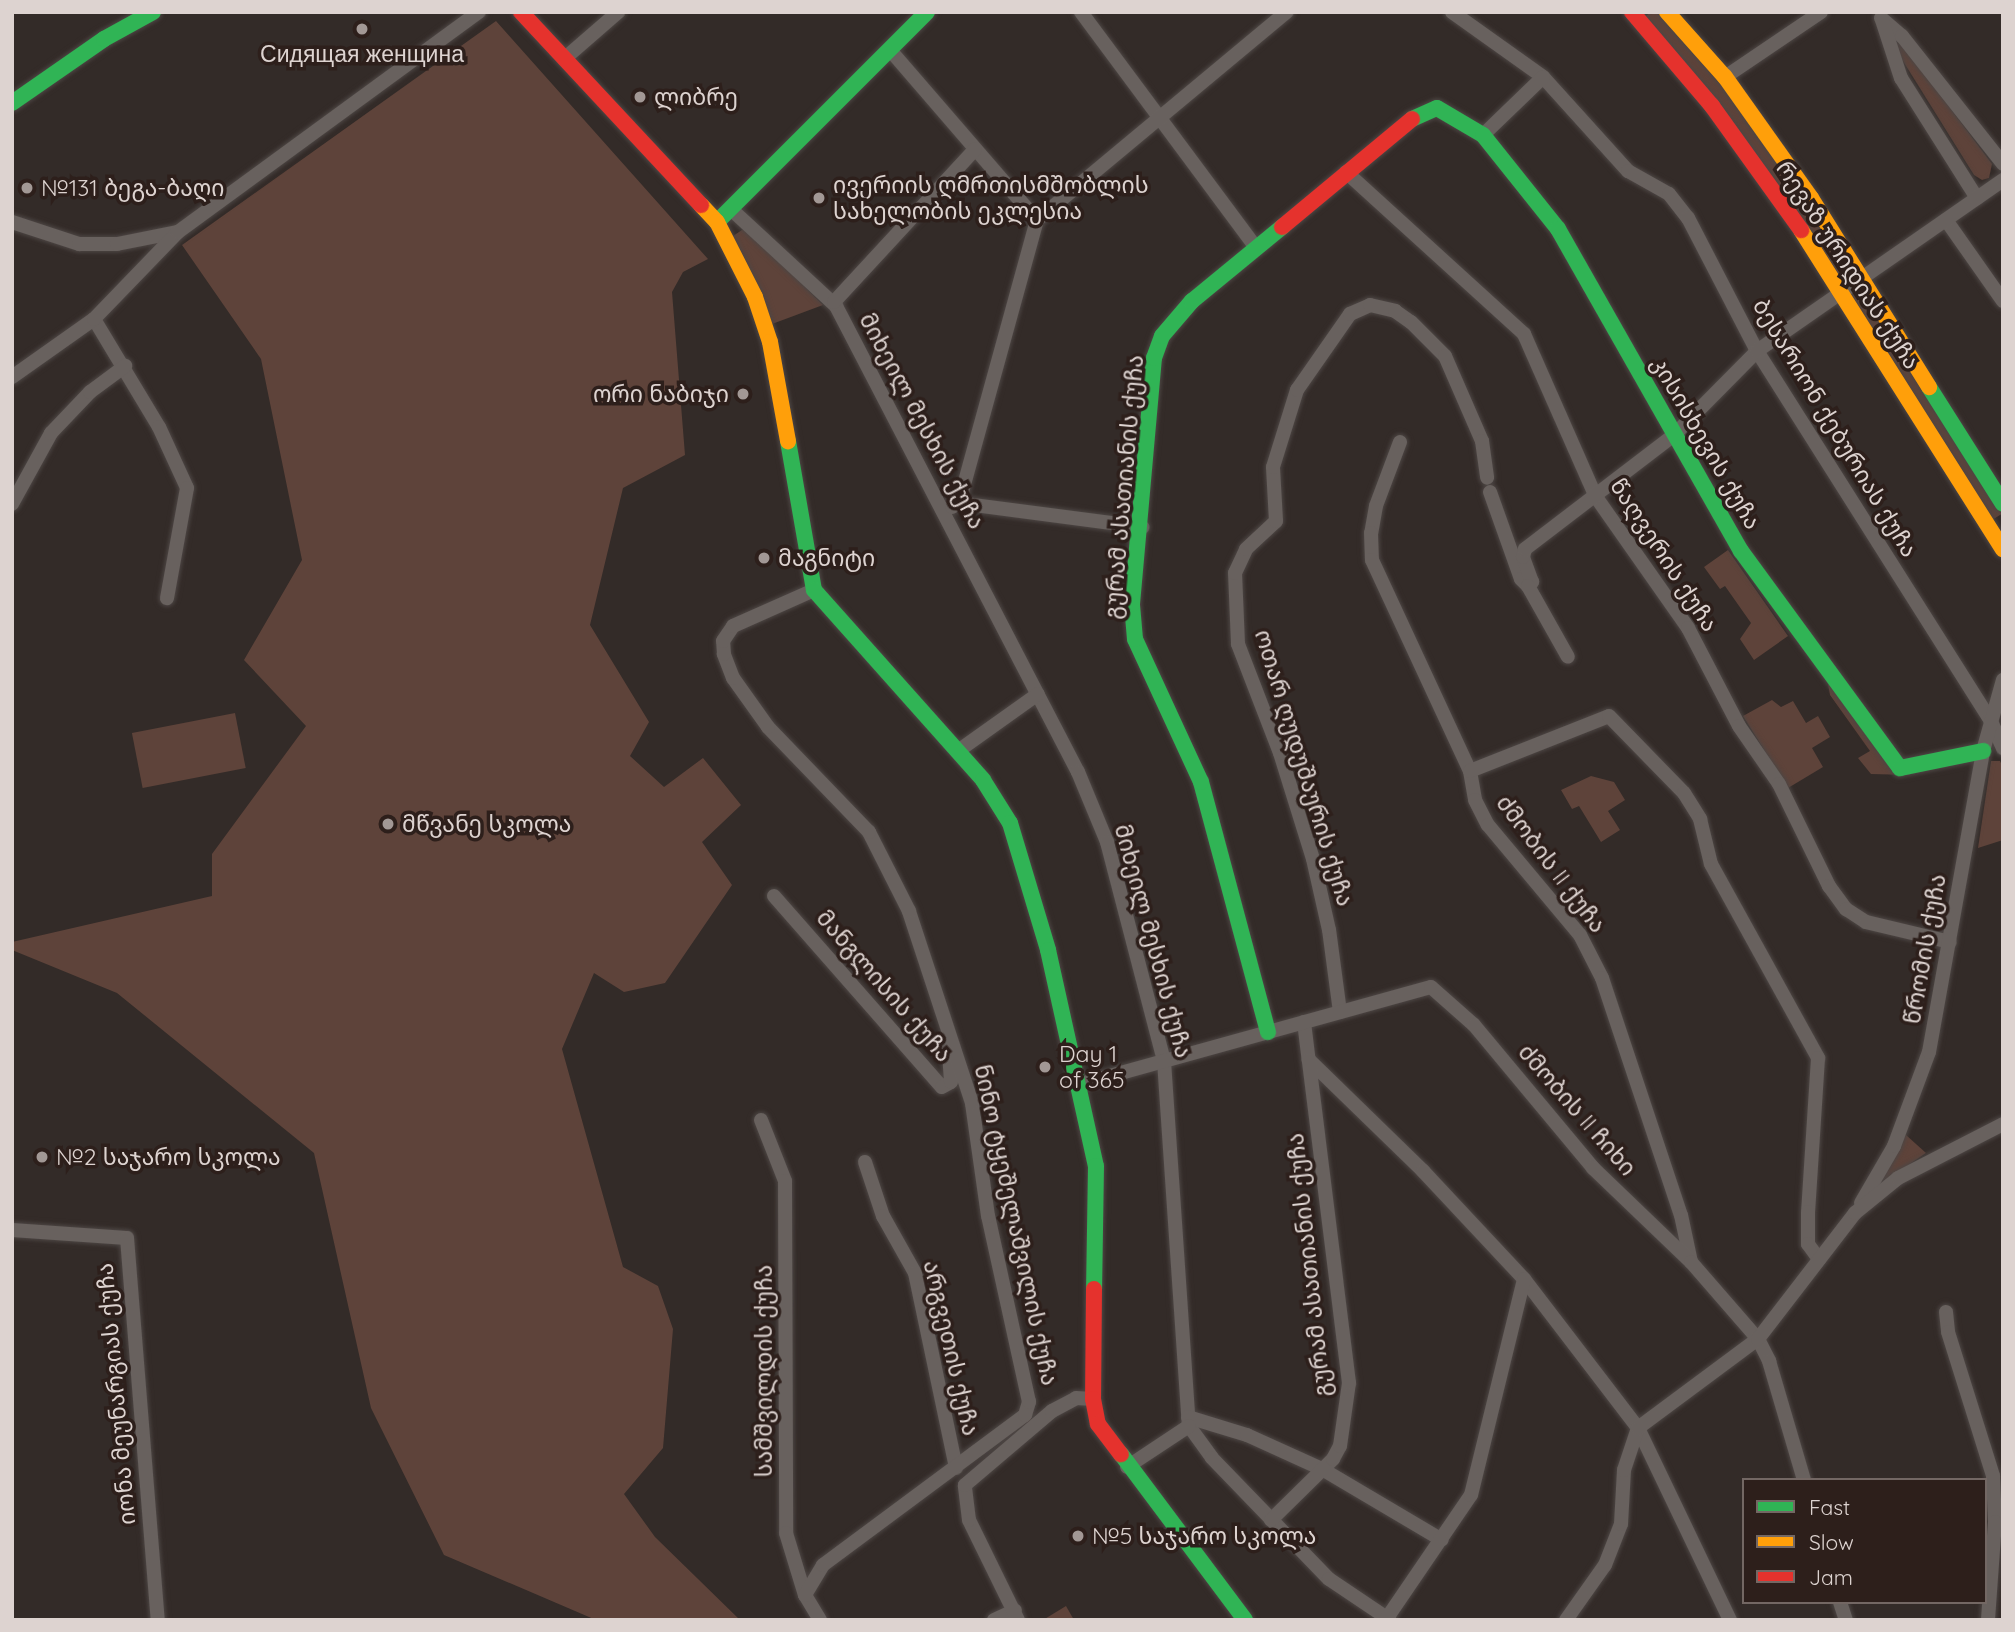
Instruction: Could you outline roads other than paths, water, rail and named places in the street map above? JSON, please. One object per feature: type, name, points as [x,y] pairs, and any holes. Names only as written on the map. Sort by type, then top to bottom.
[{"type":"street","points":[[12,103],[104,39],[153,12]]},
{"type":"street","points":[[12,377],[94,319],[178,232],[478,12]]},
{"type":"street","points":[[521,12],[717,222],[755,297],[770,342],[814,590],[996,797],[1020,849],[1081,1084],[1096,1166],[1093,1399],[1098,1424],[1127,1467],[1245,1620]]},
{"type":"street","points":[[564,59],[618,12]]},
{"type":"street","points":[[717,222],[732,210],[927,12]]},
{"type":"street","points":[[1081,12],[1255,246]]},
{"type":"street","points":[[960,503],[1037,220],[1287,12]]},
{"type":"street","name":"ბესარიონ ქებურიას ქუჩა","points":[[1451,12],[1543,77],[1629,171],[1669,194],[1688,218],[1757,351],[1990,719],[2003,748]]},
{"type":"street","name":"რევაზ ურიდიას ქუჩა","points":[[1667,12],[1725,78],[1861,279],[2003,504]]},
{"type":"street","points":[[1725,78],[1821,12]]},
{"type":"street","name":"რევაზ ურიდიას ქუჩა","points":[[1637,15],[1712,106],[1839,293],[2003,549]]},
{"type":"street","points":[[1880,16],[1902,36],[2003,164]]},
{"type":"street","points":[[1880,16],[1901,78],[1977,198]]},
{"type":"street","points":[[891,51],[1037,220]]},
{"type":"street","points":[[1483,135],[1543,77]]},
{"type":"street","name":"გურამ ასათიანის ქუჩა","points":[[1268,1032],[1200,782],[1135,639],[1132,604],[1142,527],[1154,358],[1161,336],[1192,301],[1255,246],[1416,116],[1437,108],[1483,135]]},
{"type":"street","name":"კისისხევის ქუჩა","points":[[1483,135],[1558,229],[1741,551],[1900,768],[1983,751]]},
{"type":"street","points":[[834,302],[975,149]]},
{"type":"street","name":"წაღვერის ქუჩა","points":[[1346,172],[1524,334],[1596,496],[1688,628],[1739,726],[1779,784],[1829,886],[1846,909],[1866,922],[1950,942]]},
{"type":"street","points":[[1568,657],[1528,586],[1532,582],[1523,557],[1525,549],[1674,435],[1757,351],[2003,180]]},
{"type":"street","name":"მიხეილ მესხის ქუჩა","points":[[732,210],[834,302],[1038,694],[1107,842],[1164,1061],[1189,1422]]},
{"type":"street","points":[[1946,220],[2003,301]]},
{"type":"street","points":[[12,222],[79,244],[117,244],[178,232]]},
{"type":"street","name":"ოთარ ღუდუშაურის ქუჩა","points":[[1340,1012],[1329,930],[1312,859],[1280,753],[1242,658],[1235,573],[1245,549],[1276,521],[1273,467],[1297,390],[1322,349],[1358,310],[1370,305],[1395,311],[1444,356],[1482,442],[1488,485],[1521,579],[1528,586]]},
{"type":"street","points":[[94,319],[125,366],[187,488],[167,598]]},
{"type":"street","points":[[12,503],[51,433],[90,393],[125,366]]},
{"type":"street","name":"ძმობის II ქუჩა","points":[[1400,442],[1376,506],[1371,533],[1372,560],[1470,771],[1475,800],[1488,825],[1580,936],[1601,978],[1681,1216],[1691,1262],[1758,1339],[1769,1361],[1803,1478]]},
{"type":"street","points":[[944,511],[960,503],[1142,527]]},
{"type":"street","name":"ნინო ტყეშელაშვილის ქუჩა","points":[[805,1595],[823,1566],[1025,1415],[1029,1402],[988,1216],[972,1103],[909,911],[869,832],[768,727],[733,678],[724,654],[723,641],[733,626],[814,590]]},
{"type":"street","name":"წრომის ქუჩა","points":[[1855,1213],[1894,1146],[1916,1095],[1929,1052],[1983,751],[2003,680]]},
{"type":"street","points":[[958,751],[1038,694]]},
{"type":"street","points":[[1470,771],[1609,716],[1684,793],[1700,819],[1722,886],[1818,1058],[1808,1244],[1819,1259]]},
{"type":"street","name":"მანგლისის ქუჩა","points":[[774,896],[942,1087],[951,1082],[948,1027]]},
{"type":"street","name":"ძმობის II ჩიხი","points":[[1340,1012],[1431,987],[1474,1025],[1593,1168],[1691,1262]]},
{"type":"street","points":[[1081,1084],[1340,1012]]},
{"type":"street","name":"გურამ ასათიანის ქუჩა","points":[[1271,1520],[1322,1469],[1340,1446],[1349,1383],[1304,1022]]},
{"type":"street","points":[[1309,1060],[1423,1171],[1524,1279],[1638,1428],[1730,1620]]},
{"type":"street","name":"სამშვილდის ქუჩა","points":[[761,1121],[785,1181],[786,1533],[805,1595],[820,1620]]},
{"type":"street","points":[[1566,1620],[1605,1565],[1621,1524],[1624,1470],[1638,1428],[1758,1339],[1855,1213],[1898,1178],[2003,1124]]},
{"type":"street","name":"არგვეთის ქუჩა","points":[[866,1162],[883,1216],[915,1273],[956,1468]]},
{"type":"street","name":"იონა მეუნარგიას ქუჩა","points":[[12,1230],[127,1238],[158,1620]]},
{"type":"street","points":[[1189,1422],[1271,1520],[1329,1579],[1389,1619],[1471,1495],[1481,1466],[1524,1279]]},
{"type":"street","points":[[1947,1312],[1948,1332],[1993,1476],[1996,1522],[1988,1620]]},
{"type":"street","points":[[994,1620],[1017,1615],[969,1520],[965,1485],[1052,1411],[1076,1398],[1093,1399]]},
{"type":"street","points":[[1127,1467],[1189,1422],[1247,1435],[1322,1469],[1442,1540]]},
{"type":"place","name":"Сидящая женщина","points":[[362,29]]},
{"type":"place","name":"ლიბრე","points":[[640,97]]},
{"type":"place","name":"№131 ბეგა-ბაღი","points":[[27,188]]},
{"type":"place","name":"ივერიის ღმრთისმშობლის სახელობის ეკლესია","points":[[819,198]]},
{"type":"place","name":"ორი ნაბიჯი","points":[[743,394]]},
{"type":"place","name":"მაგნიტი","points":[[764,558]]},
{"type":"place","name":"მწვანე სკოლა","points":[[388,824]]},
{"type":"place","name":"Day 1 of 365","points":[[1045,1067]]},
{"type":"place","name":"№2 საჯარო სკოლა","points":[[42,1157]]},
{"type":"place","name":"№5 საჯარო სკოლა","points":[[1078,1536]]}]
